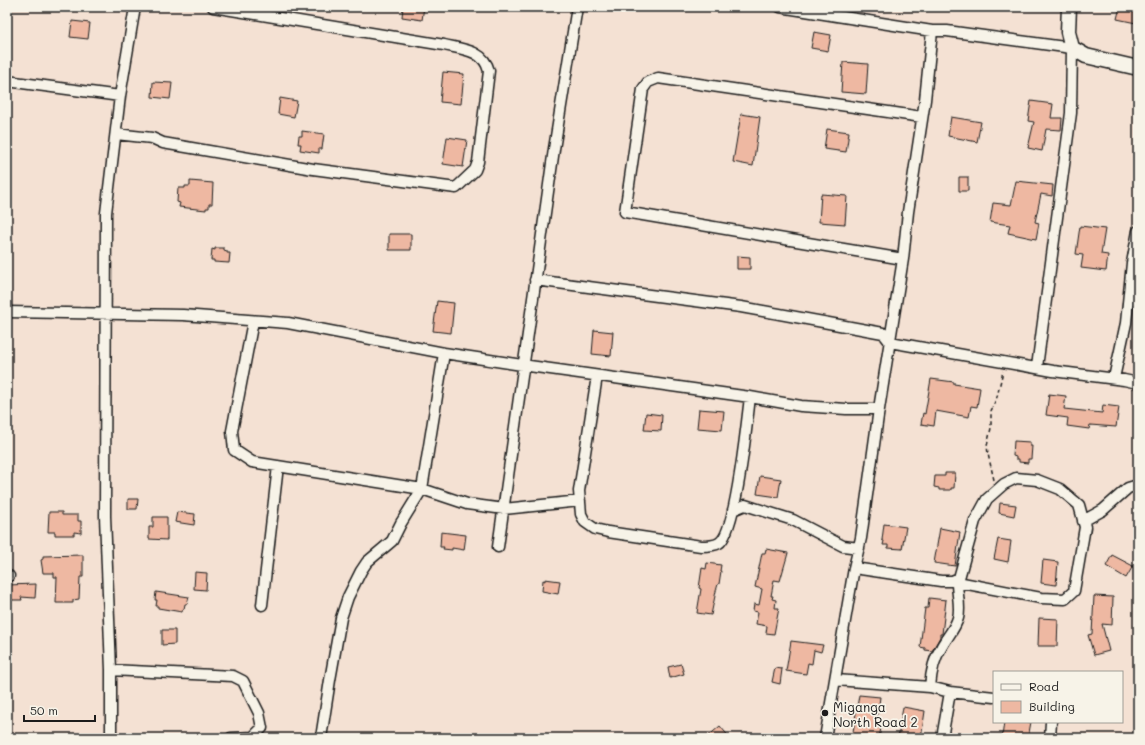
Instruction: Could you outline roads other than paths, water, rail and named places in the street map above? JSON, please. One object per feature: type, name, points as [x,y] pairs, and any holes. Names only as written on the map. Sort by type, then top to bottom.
[{"type":"street","points":[[111,738],[111,670],[105,516],[106,213],[120,96],[135,7]]},
{"type":"street","points":[[116,134],[152,138],[163,144],[313,169],[456,188],[477,168],[489,71],[484,60],[475,52],[444,45],[213,7]]},
{"type":"street","points":[[498,547],[522,366],[554,149],[577,7]]},
{"type":"street","points":[[780,7],[932,31],[948,31],[1072,48],[1086,56],[1138,68]]},
{"type":"street","points":[[1037,367],[1071,113],[1072,48],[1068,32],[1069,7]]},
{"type":"street","points":[[825,738],[854,568],[859,548],[903,259],[932,31]]},
{"type":"street","points":[[903,259],[624,212],[643,89],[648,82],[658,78],[922,117]]},
{"type":"street","points":[[7,81],[120,96]]},
{"type":"street","points":[[1114,378],[1126,323],[1132,263],[1138,231]]},
{"type":"street","points":[[535,280],[741,307],[883,333],[890,342],[1053,371],[1114,378],[1138,383]]},
{"type":"street","points":[[7,312],[183,315],[288,323],[444,353],[522,366],[750,397],[801,406],[846,409],[879,409]]},
{"type":"street","points":[[253,321],[232,431],[234,450],[252,462],[422,489],[467,504],[504,509],[580,501]]},
{"type":"street","points":[[321,738],[340,626],[348,597],[367,562],[392,540],[422,489],[444,353]]},
{"type":"street","points":[[597,376],[579,491],[581,514],[585,522],[595,529],[608,532],[701,546],[720,543],[724,537],[733,510],[737,496],[750,397]]},
{"type":"street","points":[[262,605],[278,466]]},
{"type":"street","points":[[854,568],[954,582],[1042,598],[1065,599],[1074,591],[1085,527],[1079,505],[1060,489],[1037,480],[1016,478],[1004,484],[987,499],[975,521],[959,578],[954,582]]},
{"type":"street","points":[[1083,521],[1104,510],[1128,488],[1138,485]]},
{"type":"street","points":[[733,510],[745,505],[793,520],[843,546],[859,548]]},
{"type":"street","points":[[930,687],[934,662],[939,650],[957,620],[959,607],[954,582]]},
{"type":"street","points":[[111,670],[233,676],[243,681],[259,713],[262,728],[253,737],[231,738]]},
{"type":"street","points":[[836,680],[930,687],[950,692],[993,697]]},
{"type":"street","points":[[942,738],[950,692]]},
{"type":"street","points":[[1050,738],[1051,723]]},
{"type":"place","name":"Miganga North Road 2","points":[[825,713]]}]
